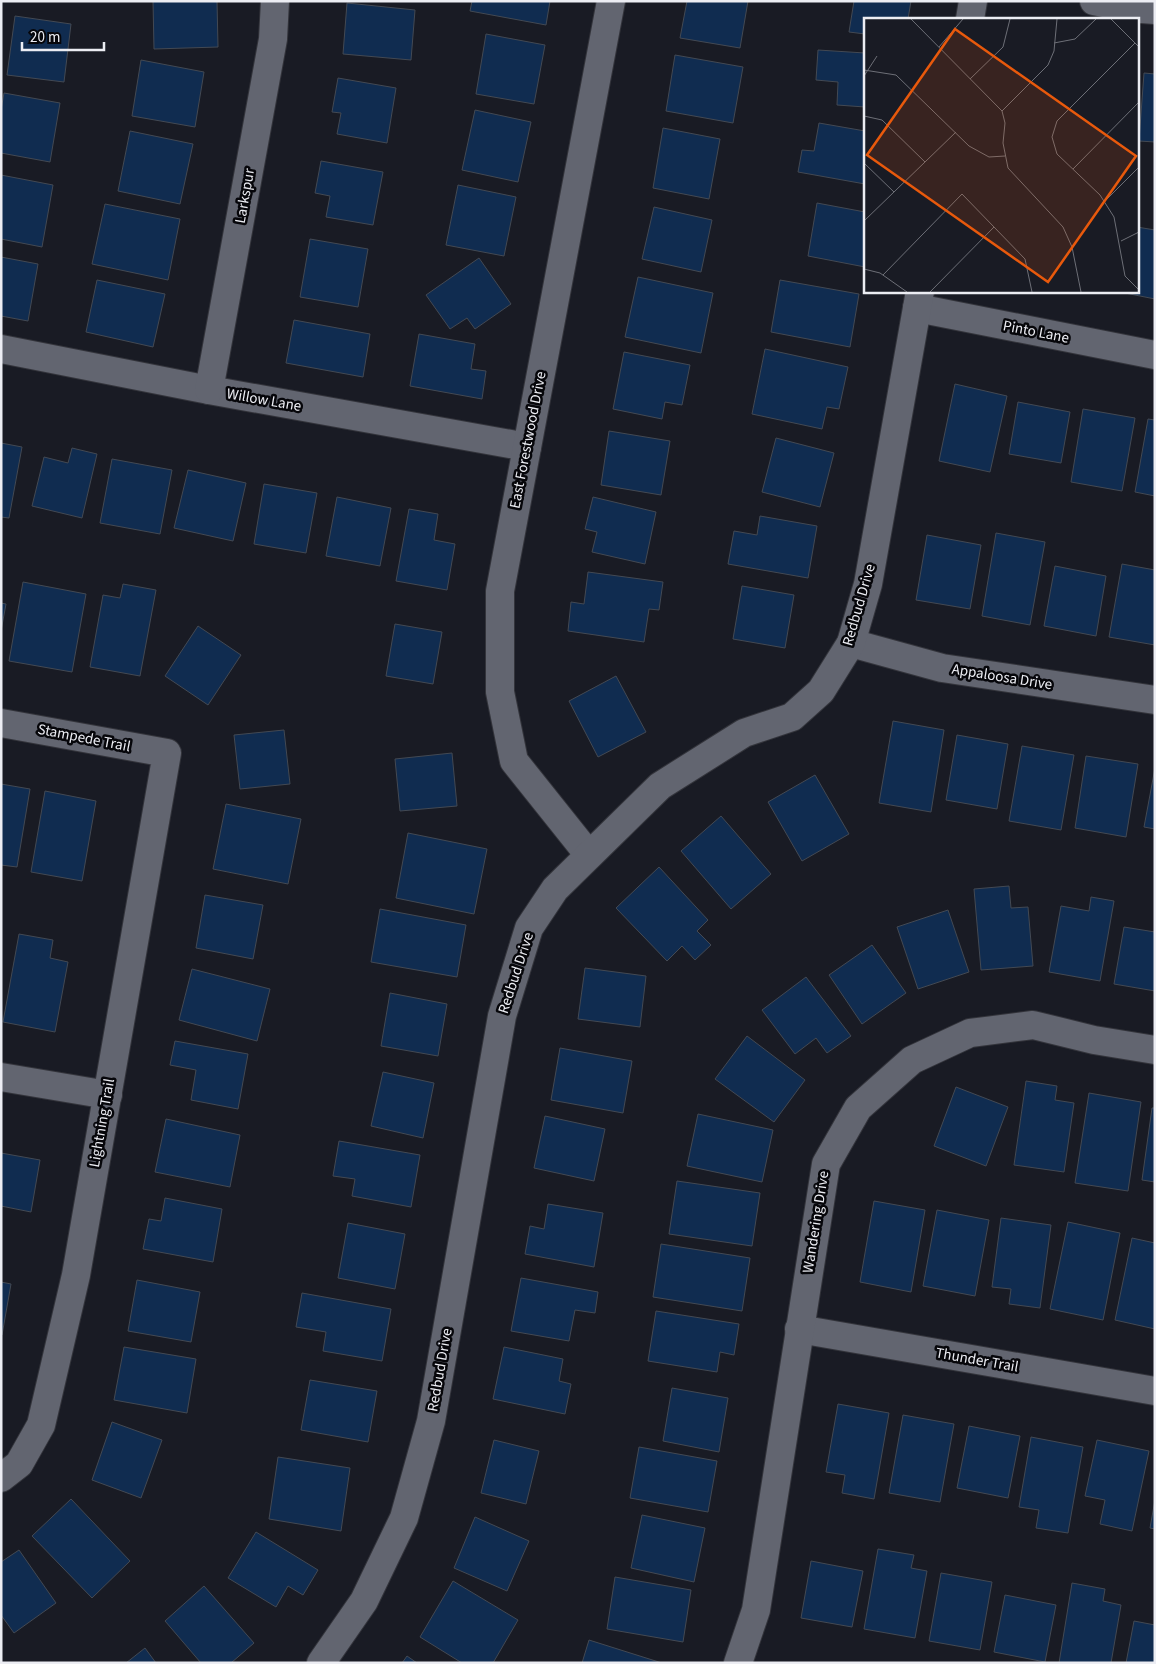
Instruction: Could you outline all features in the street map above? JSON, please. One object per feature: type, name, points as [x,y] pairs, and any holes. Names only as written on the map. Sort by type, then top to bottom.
[{"type":"street","name":"Larkspur","points":[[209,390],[273,39],[275,1]]},
{"type":"street","name":"East Forestwood Drive","points":[[590,855],[514,761],[500,692],[500,592],[611,1]]},
{"type":"street","points":[[970,18],[973,1]]},
{"type":"street","points":[[1094,1],[1128,8],[1155,10]]},
{"type":"street","name":"Pinto Lane","points":[[919,300],[1155,355]]},
{"type":"street","name":"Redbud Drive","points":[[321,1663],[364,1601],[404,1518],[431,1421],[502,1016],[529,928],[555,889],[660,786],[744,733],[792,717],[821,691],[852,643],[868,584],[919,300]]},
{"type":"street","name":"Willow Lane","points":[[1,348],[209,390],[527,446]]},
{"type":"street","name":"Appaloosa Drive","points":[[852,643],[942,668],[1155,700]]},
{"type":"street","name":"Stampede Trail","points":[[1,723],[167,754]]},
{"type":"street","name":"Lightning Trail","points":[[1,1478],[19,1464],[41,1425],[76,1275],[167,754]]},
{"type":"street","name":"Wandering Drive","points":[[738,1663],[756,1610],[826,1164],[858,1108],[912,1060],[970,1033],[1033,1025],[1094,1040],[1155,1050]]},
{"type":"street","points":[[1,1077],[108,1095]]},
{"type":"street","name":"Thunder Trail","points":[[799,1329],[1155,1391]]},
{"type":"building","points":[[153,1],[217,1],[218,47],[154,49]]},
{"type":"building","points":[[472,1],[550,1],[546,25],[470,11]]},
{"type":"building","points":[[687,1],[748,1],[740,48],[680,38]]},
{"type":"building","points":[[854,1],[911,1],[908,18],[864,18],[864,34],[849,32]]},
{"type":"building","points":[[347,3],[415,10],[411,60],[343,54]]},
{"type":"building","points":[[15,16],[71,24],[64,82],[7,75]]},
{"type":"building","points":[[486,34],[545,45],[534,104],[476,94]]},
{"type":"building","points":[[818,50],[864,53],[864,107],[837,105],[838,82],[816,80]]},
{"type":"building","points":[[675,55],[743,67],[733,123],[666,111]]},
{"type":"building","points":[[141,60],[204,72],[195,127],[132,116]]},
{"type":"building","points":[[1144,73],[1155,74],[1155,142],[1139,141]]},
{"type":"building","points":[[338,78],[396,88],[387,143],[337,134],[341,113],[332,112]]},
{"type":"building","points":[[4,93],[60,103],[50,162],[1,153],[1,110]]},
{"type":"building","points":[[475,110],[531,122],[518,182],[462,170]]},
{"type":"building","points":[[819,123],[864,131],[864,184],[798,172],[802,150],[814,151]]},
{"type":"building","points":[[663,128],[720,139],[709,199],[653,188]]},
{"type":"building","points":[[130,131],[193,144],[180,204],[118,191]]},
{"type":"building","points":[[321,161],[383,172],[373,225],[326,217],[330,196],[315,193]]},
{"type":"building","points":[[1,175],[53,185],[42,247],[1,239]]},
{"type":"building","points":[[458,185],[516,197],[504,256],[446,245]]},
{"type":"building","points":[[817,203],[864,212],[864,267],[808,256]]},
{"type":"building","points":[[105,204],[180,219],[168,280],[92,264]]},
{"type":"building","points":[[654,207],[712,220],[701,272],[642,259]]},
{"type":"building","points":[[1138,227],[1155,230],[1155,299],[1120,292],[1138,292]]},
{"type":"building","points":[[310,239],[368,249],[358,307],[300,297]]},
{"type":"building","points":[[1,257],[38,264],[28,321],[1,316]]},
{"type":"building","points":[[479,258],[511,304],[475,329],[467,318],[450,329],[426,295]]},
{"type":"building","points":[[638,277],[713,293],[701,353],[625,337]]},
{"type":"building","points":[[97,280],[165,294],[153,347],[86,332]]},
{"type":"building","points":[[780,280],[859,294],[850,347],[771,332]]},
{"type":"building","points":[[294,320],[370,334],[363,377],[286,363]]},
{"type":"building","points":[[419,334],[475,344],[471,369],[486,371],[482,399],[410,386]]},
{"type":"building","points":[[765,349],[848,367],[839,409],[827,407],[822,429],[752,414]]},
{"type":"building","points":[[624,352],[690,365],[682,405],[665,402],[662,419],[613,409]]},
{"type":"building","points":[[955,384],[1007,396],[990,472],[939,461]]},
{"type":"building","points":[[1018,402],[1070,412],[1061,463],[1009,454]]},
{"type":"building","points":[[1083,409],[1135,418],[1122,491],[1071,482]]},
{"type":"building","points":[[1148,419],[1155,420],[1155,496],[1135,492]]},
{"type":"building","points":[[609,431],[670,441],[661,495],[601,485]]},
{"type":"building","points":[[776,438],[834,453],[820,507],[762,492]]},
{"type":"building","points":[[1,443],[22,447],[9,518],[1,517]]},
{"type":"building","points":[[72,448],[97,454],[82,518],[32,506],[44,457],[68,463]]},
{"type":"building","points":[[112,459],[172,470],[160,534],[100,523]]},
{"type":"building","points":[[188,470],[246,483],[233,541],[174,528]]},
{"type":"building","points":[[264,484],[317,493],[306,553],[254,544]]},
{"type":"building","points":[[337,497],[391,508],[380,566],[326,556]]},
{"type":"building","points":[[593,497],[656,512],[645,564],[592,552],[597,532],[585,529]]},
{"type":"building","points":[[409,509],[438,514],[434,540],[455,544],[447,590],[396,581]]},
{"type":"building","points":[[760,516],[817,526],[808,578],[728,564],[734,531],[757,535]]},
{"type":"building","points":[[996,533],[1045,542],[1030,625],[982,616]]},
{"type":"building","points":[[927,535],[981,545],[970,609],[916,600]]},
{"type":"building","points":[[1122,564],[1155,570],[1155,645],[1109,637]]},
{"type":"building","points":[[1055,566],[1106,576],[1096,636],[1044,626]]},
{"type":"building","points":[[588,572],[663,582],[659,610],[649,609],[644,642],[568,631],[571,602],[584,604]]},
{"type":"building","points":[[23,582],[86,594],[72,672],[9,661]]},
{"type":"building","points":[[123,584],[156,590],[140,676],[90,667],[103,595],[120,598]]},
{"type":"building","points":[[742,586],[794,595],[785,648],[733,639]]},
{"type":"building","points":[[1,603],[6,604],[1,631]]},
{"type":"building","points":[[395,624],[442,632],[433,684],[386,676]]},
{"type":"building","points":[[198,626],[241,655],[208,705],[165,676]]},
{"type":"building","points":[[616,676],[646,732],[598,757],[569,701]]},
{"type":"building","points":[[893,721],[944,730],[931,812],[879,803]]},
{"type":"building","points":[[284,730],[290,784],[240,789],[234,735]]},
{"type":"building","points":[[957,735],[1008,744],[997,809],[946,800]]},
{"type":"building","points":[[1022,746],[1074,755],[1061,830],[1009,821]]},
{"type":"building","points":[[452,753],[457,806],[400,811],[395,759]]},
{"type":"building","points":[[1086,756],[1138,764],[1126,837],[1075,828]]},
{"type":"building","points":[[1155,768],[1155,829],[1144,827]]},
{"type":"building","points":[[815,775],[849,834],[802,861],[768,802]]},
{"type":"building","points":[[1,784],[30,789],[17,867],[1,865]]},
{"type":"building","points":[[45,791],[96,801],[82,881],[31,872]]},
{"type":"building","points":[[226,804],[301,819],[288,884],[213,869]]},
{"type":"building","points":[[721,816],[771,874],[731,909],[681,851]]},
{"type":"building","points":[[408,833],[487,849],[474,914],[396,898]]},
{"type":"building","points":[[659,867],[708,920],[697,931],[711,945],[695,960],[682,946],[667,961],[616,908]]},
{"type":"building","points":[[1009,886],[1011,908],[1028,907],[1033,966],[981,970],[974,889]]},
{"type":"building","points":[[205,895],[263,905],[253,959],[196,948]]},
{"type":"building","points":[[1091,897],[1114,901],[1100,981],[1049,972],[1061,906],[1089,911]]},
{"type":"building","points":[[380,909],[466,925],[457,977],[371,962]]},
{"type":"building","points":[[948,910],[969,972],[918,989],[897,927]]},
{"type":"building","points":[[1124,927],[1155,932],[1155,991],[1114,984]]},
{"type":"building","points":[[19,934],[53,940],[50,958],[68,962],[55,1032],[3,1022]]},
{"type":"building","points":[[872,945],[906,993],[862,1024],[829,975]]},
{"type":"building","points":[[585,968],[646,976],[640,1027],[578,1019]]},
{"type":"building","points":[[192,969],[270,989],[257,1041],[179,1020]]},
{"type":"building","points":[[806,977],[851,1036],[827,1053],[816,1038],[795,1054],[762,1010]]},
{"type":"building","points":[[390,993],[447,1004],[438,1056],[381,1046]]},
{"type":"building","points":[[747,1036],[805,1080],[774,1122],[715,1079]]},
{"type":"building","points":[[175,1041],[248,1054],[238,1109],[191,1100],[196,1070],[170,1065]]},
{"type":"building","points":[[560,1048],[632,1061],[623,1113],[551,1100]]},
{"type":"building","points":[[383,1072],[434,1083],[423,1138],[371,1126]]},
{"type":"building","points":[[1026,1081],[1057,1086],[1055,1100],[1074,1103],[1064,1172],[1014,1165]]},
{"type":"building","points":[[956,1087],[1008,1107],[986,1166],[934,1146]]},
{"type":"building","points":[[1089,1093],[1141,1102],[1128,1191],[1075,1183]]},
{"type":"building","points":[[1152,1108],[1155,1108],[1155,1182],[1142,1180]]},
{"type":"building","points":[[698,1114],[773,1130],[762,1182],[687,1166]]},
{"type":"building","points":[[545,1116],[605,1129],[594,1181],[534,1168]]},
{"type":"building","points":[[166,1119],[240,1135],[230,1187],[155,1172]]},
{"type":"building","points":[[339,1141],[420,1155],[411,1207],[352,1196],[355,1179],[333,1176]]},
{"type":"building","points":[[1,1153],[40,1160],[31,1212],[1,1206]]},
{"type":"building","points":[[677,1181],[760,1193],[752,1246],[669,1234]]},
{"type":"building","points":[[165,1198],[222,1209],[213,1262],[143,1249],[149,1219],[161,1221]]},
{"type":"building","points":[[874,1201],[925,1210],[911,1292],[860,1282]]},
{"type":"building","points":[[548,1204],[603,1213],[594,1267],[525,1254],[530,1226],[544,1229]]},
{"type":"building","points":[[937,1210],[989,1220],[975,1296],[923,1286]]},
{"type":"building","points":[[1001,1218],[1051,1225],[1040,1308],[1009,1304],[1011,1289],[992,1287]]},
{"type":"building","points":[[1068,1222],[1120,1233],[1103,1320],[1050,1309]]},
{"type":"building","points":[[348,1223],[405,1234],[395,1289],[338,1278]]},
{"type":"building","points":[[1132,1238],[1155,1243],[1155,1329],[1115,1320]]},
{"type":"building","points":[[661,1244],[750,1258],[742,1311],[653,1297]]},
{"type":"building","points":[[521,1278],[598,1292],[595,1313],[575,1310],[569,1341],[511,1331]]},
{"type":"building","points":[[137,1280],[200,1292],[191,1342],[128,1331]]},
{"type":"building","points":[[1,1282],[11,1284],[2,1335],[1,1335]]},
{"type":"building","points":[[302,1293],[391,1309],[382,1361],[323,1351],[326,1332],[296,1327]]},
{"type":"building","points":[[656,1311],[739,1324],[734,1355],[720,1352],[717,1372],[648,1361]]},
{"type":"building","points":[[124,1347],[196,1359],[187,1413],[114,1400]]},
{"type":"building","points":[[504,1347],[563,1359],[559,1381],[571,1384],[565,1414],[493,1399]]},
{"type":"building","points":[[310,1380],[377,1391],[368,1442],[301,1430]]},
{"type":"building","points":[[672,1388],[728,1398],[719,1452],[663,1441]]},
{"type":"building","points":[[838,1404],[889,1413],[874,1499],[842,1493],[845,1475],[826,1472]]},
{"type":"building","points":[[903,1415],[954,1424],[940,1502],[889,1493]]},
{"type":"building","points":[[112,1422],[162,1440],[141,1498],[92,1480]]},
{"type":"building","points":[[969,1426],[1020,1436],[1008,1498],[957,1488]]},
{"type":"building","points":[[1031,1437],[1083,1447],[1068,1533],[1036,1528],[1039,1510],[1019,1507]]},
{"type":"building","points":[[494,1440],[539,1451],[526,1504],[481,1493]]},
{"type":"building","points":[[1097,1440],[1149,1451],[1132,1531],[1100,1524],[1105,1500],[1085,1496]]},
{"type":"building","points":[[639,1447],[717,1461],[708,1512],[630,1498]]},
{"type":"building","points":[[278,1457],[350,1468],[341,1531],[269,1519]]},
{"type":"building","points":[[71,1499],[130,1561],[92,1598],[32,1536]]},
{"type":"building","points":[[1155,1500],[1155,1529],[1150,1528]]},
{"type":"building","points":[[642,1515],[705,1528],[694,1582],[631,1568]]},
{"type":"building","points":[[475,1517],[529,1541],[507,1591],[454,1568]]},
{"type":"building","points":[[256,1532],[318,1570],[303,1595],[288,1586],[276,1607],[228,1578]]},
{"type":"building","points":[[878,1549],[914,1555],[911,1568],[927,1571],[915,1638],[864,1629]]},
{"type":"building","points":[[19,1550],[56,1603],[14,1633],[1,1615],[1,1562]]},
{"type":"building","points":[[811,1561],[863,1571],[852,1627],[801,1618]]},
{"type":"building","points":[[941,1573],[992,1582],[980,1650],[929,1641]]},
{"type":"building","points":[[615,1577],[691,1590],[683,1642],[607,1629]]},
{"type":"building","points":[[453,1581],[518,1620],[493,1663],[462,1663],[420,1637]]},
{"type":"building","points":[[1072,1583],[1105,1589],[1103,1601],[1121,1605],[1111,1663],[1059,1663]]},
{"type":"building","points":[[204,1586],[254,1643],[231,1663],[201,1663],[165,1621]]},
{"type":"building","points":[[1005,1595],[1056,1605],[1045,1662],[994,1652]]},
{"type":"building","points":[[1134,1621],[1155,1625],[1155,1663],[1126,1663]]},
{"type":"building","points":[[589,1640],[662,1663],[582,1663]]},
{"type":"building","points":[[145,1648],[156,1663],[126,1663]]},
{"type":"building","points":[[407,1656],[417,1663],[402,1663]]}]
